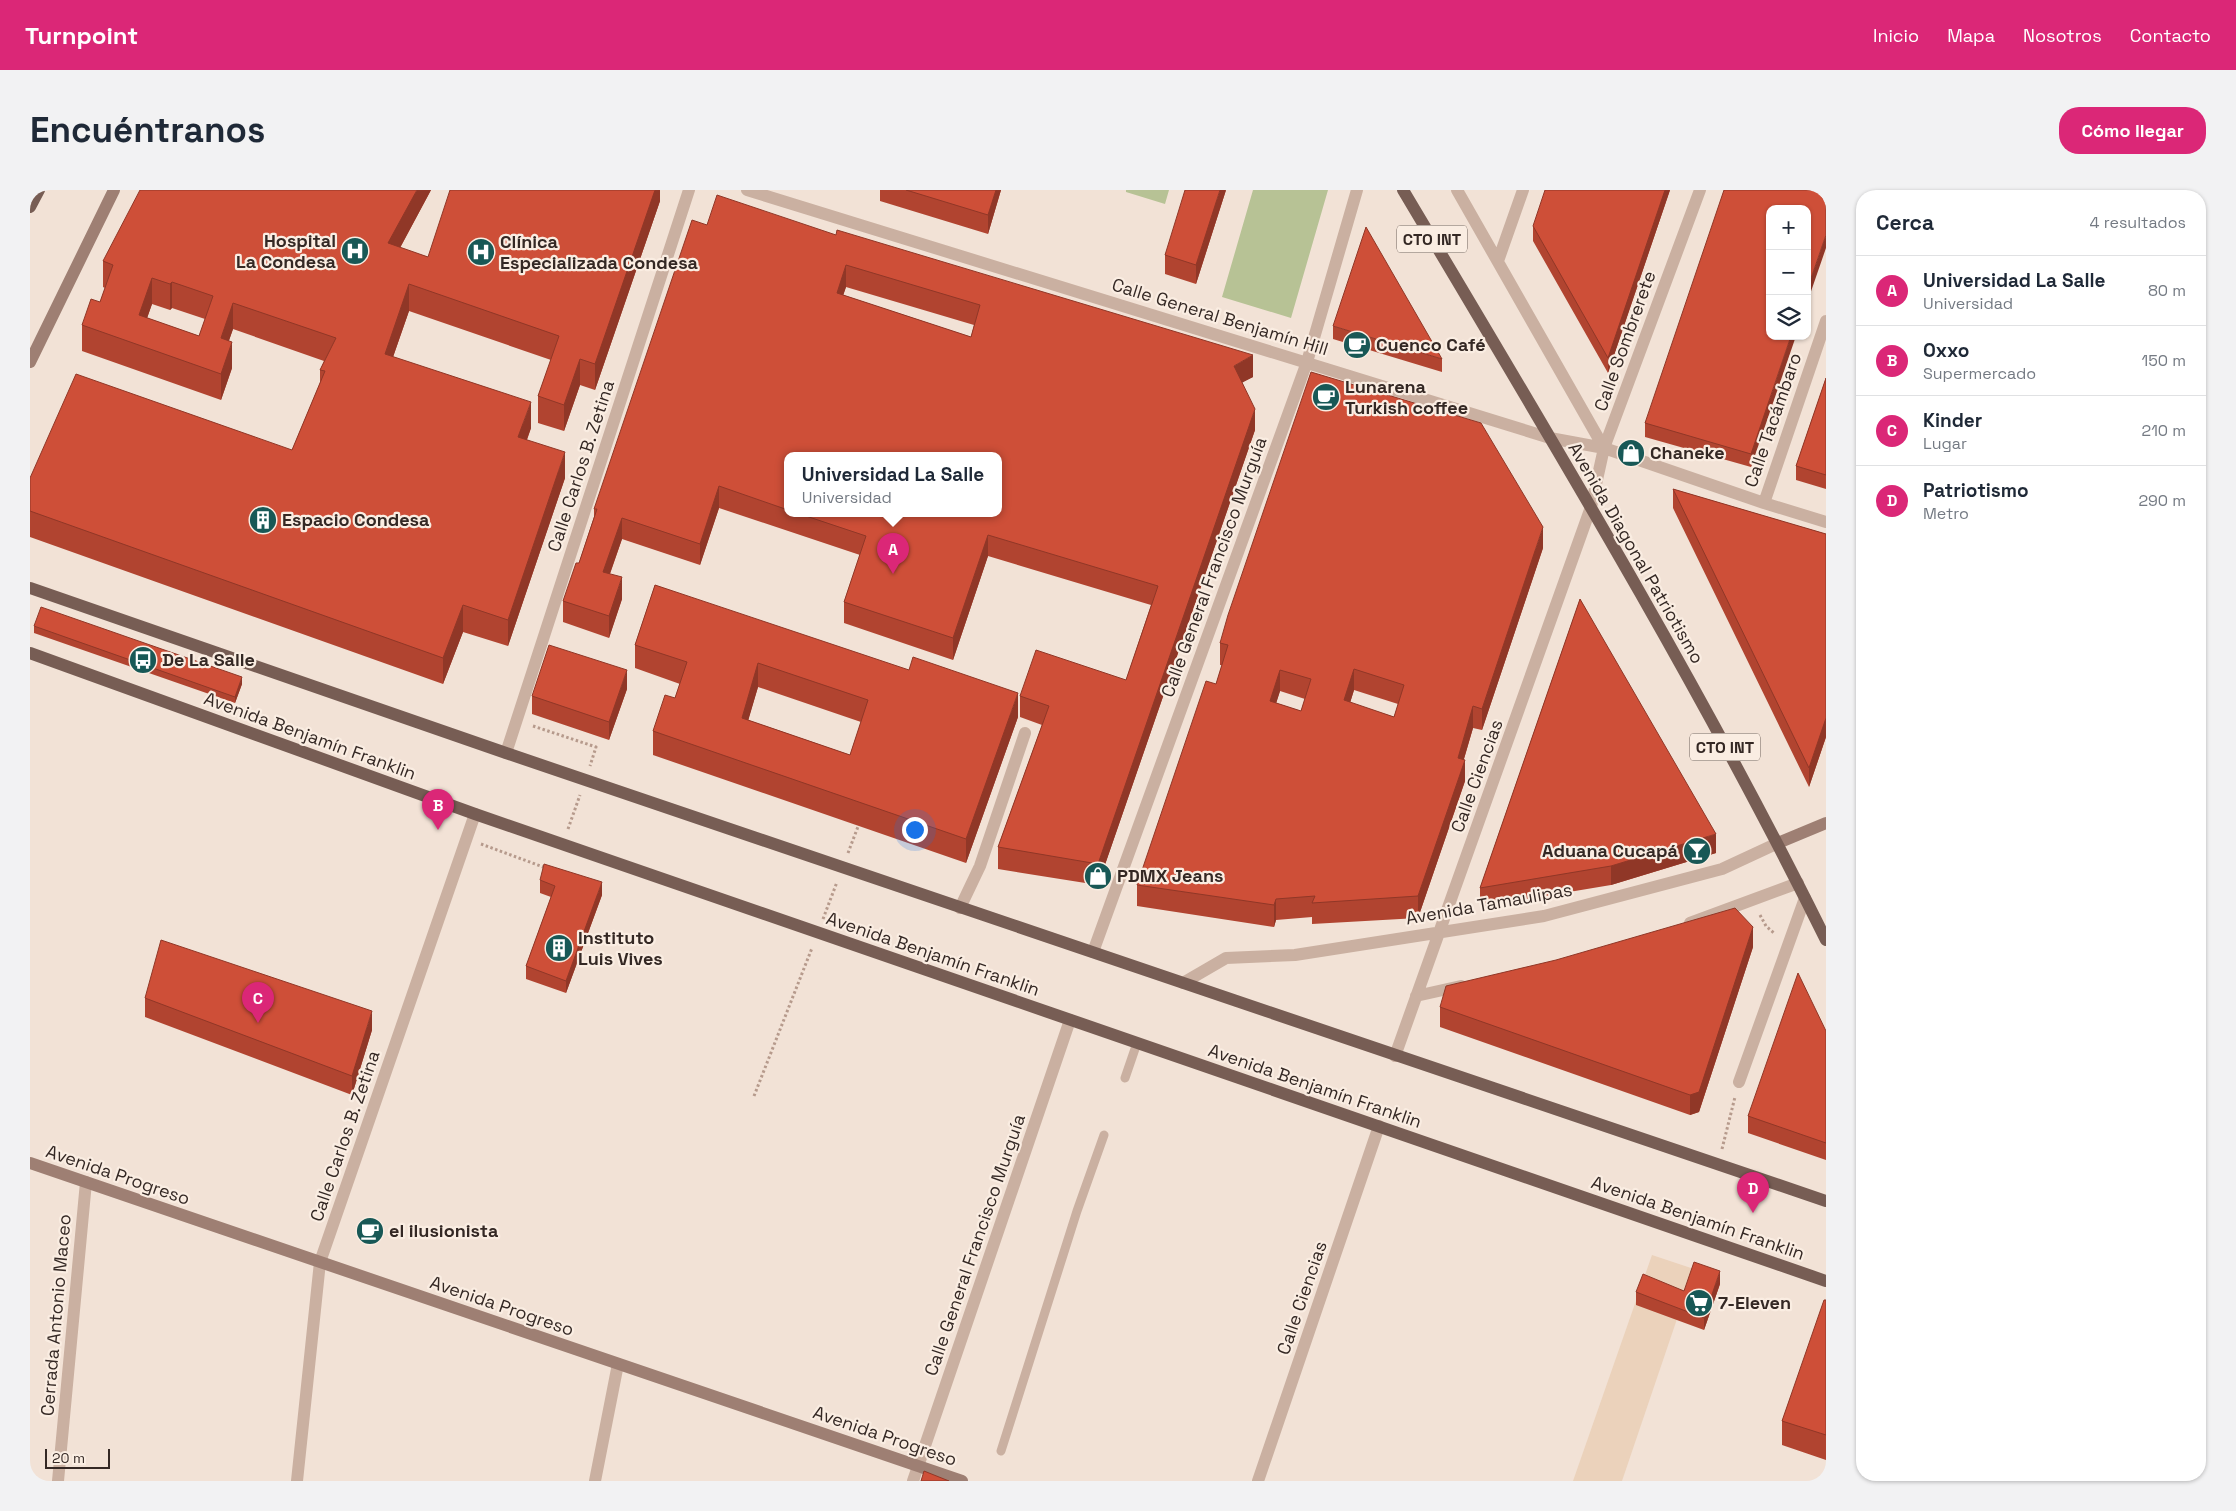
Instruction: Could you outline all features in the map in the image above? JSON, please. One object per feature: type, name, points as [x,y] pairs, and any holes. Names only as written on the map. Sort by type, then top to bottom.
[{"type":"main road","points":[[30,207],[39,190]]},
{"type":"main road","name":"Avenida Diagonal Patriotismo","points":[[1403,190],[1591,507],[1778,843],[1826,940]]},
{"type":"main road","points":[[30,588],[960,908],[1826,1201]]},
{"type":"main road","name":"Avenida Benjamín Franklin","points":[[30,654],[475,814],[1826,1281]]},
{"type":"street","points":[[30,362],[114,190]]},
{"type":"street","name":"Calle Carlos B. Zetina","points":[[506,753],[689,190]]},
{"type":"street","name":"Calle General Benjamín Hill","points":[[747,190],[1550,438],[1604,448],[1764,503],[1826,522]]},
{"type":"street","name":"Calle General Francisco Murguía","points":[[1093,952],[1307,362],[1357,190]]},
{"type":"street","points":[[1457,190],[1604,448]]},
{"type":"street","points":[[1498,261],[1523,190]]},
{"type":"street","name":"Calle Sombrerete","points":[[1591,507],[1604,448],[1700,190]]},
{"type":"street","name":"Calle Tacámbaro","points":[[1764,503],[1826,321]]},
{"type":"street","name":"Calle Ciencias","points":[[1395,1056],[1591,507]]},
{"type":"street","points":[[960,908],[980,866],[1025,732]]},
{"type":"street","name":"Calle Carlos B. Zetina","points":[[297,1481],[320,1262],[475,814]]},
{"type":"street","name":"Avenida Tamaulipas","points":[[1182,983],[1226,958],[1295,955],[1544,916],[1722,868],[1826,824]]},
{"type":"street","points":[[1679,926],[1798,883]]},
{"type":"street","points":[[1739,1082],[1805,898]]},
{"type":"street","points":[[1416,996],[1473,983]]},
{"type":"street","name":"Calle General Francisco Murguía","points":[[913,1481],[1070,1020]]},
{"type":"street","name":"Calle Ciencias","points":[[1258,1481],[1379,1126]]},
{"type":"street","name":"Avenida Progreso","points":[[30,1163],[962,1481]]},
{"type":"street","name":"Cerrada Antonio Maceo","points":[[58,1481],[86,1182]]},
{"type":"street","points":[[595,1481],[618,1364]]},
{"type":"lane","points":[[1125,1078],[1137,1043]]},
{"type":"lane","points":[[1001,1451],[1077,1211],[1104,1135]]},
{"type":"path","points":[[516,721],[596,747],[587,774]]},
{"type":"path","points":[[566,835],[581,791]]},
{"type":"path","points":[[846,857],[861,820]]},
{"type":"path","points":[[466,839],[553,870]]},
{"type":"path","points":[[822,922],[839,876]]},
{"type":"path","points":[[1759,914],[1766,926],[1788,945]]},
{"type":"path","points":[[754,1096],[815,940]]},
{"type":"path","points":[[1717,1164],[1736,1095]]},
{"type":"green space","points":[[1126,190],[1169,190],[1165,204],[1126,192]]},
{"type":"green space","points":[[1253,190],[1328,190],[1291,318],[1222,297]]},
{"type":"shaded area","points":[[1652,1255],[1694,1269],[1622,1481],[1573,1481]]},
{"type":"building","points":[[140,190],[417,190],[388,243],[428,257],[450,190],[655,190],[595,364],[580,359],[564,405],[538,396],[559,336],[409,284],[385,354],[531,402],[518,437],[565,452],[508,620],[463,605],[443,658],[30,511],[30,478],[76,374],[292,450],[325,371],[320,370],[336,338],[233,303],[221,338],[232,342],[221,374],[82,325],[91,299],[100,302],[113,265],[103,261]],"holes":[[[152,278],[170,284],[172,282],[213,296],[199,336],[139,315]]]},
{"type":"building","points":[[906,190],[996,190],[988,215]]},
{"type":"building","points":[[1185,190],[1220,190],[1196,265],[1165,255]]},
{"type":"building","points":[[1545,190],[1665,190],[1608,358],[1533,226]]},
{"type":"building","points":[[1724,190],[1826,190],[1826,235],[1811,278],[1811,205],[1766,205],[1766,340],[1790,340],[1751,454],[1645,423]]},
{"type":"building","points":[[717,195],[836,235],[837,230],[1253,355],[1234,366],[1255,409],[1098,864],[998,847],[1049,706],[1020,696],[1036,650],[1126,680],[1158,586],[988,535],[953,638],[844,602],[866,536],[809,517],[1002,517],[1002,452],[784,452],[784,509],[719,486],[700,544],[622,518],[603,572],[622,577],[609,616],[563,601],[576,563],[579,563],[597,509],[594,509],[692,220],[707,225]],"holes":[[[846,265],[980,305],[971,337],[837,293]]]},
{"type":"building","points":[[1366,227],[1442,359],[1333,326]]},
{"type":"building","points":[[1311,372],[1481,423],[1543,527],[1482,709],[1473,706],[1458,758],[1465,760],[1418,896],[1312,903],[1315,896],[1276,899],[1274,905],[1137,885],[1206,681],[1216,684],[1228,645],[1220,643]],"holes":[[[1354,669],[1404,685],[1394,717],[1344,700]],[[1280,670],[1311,679],[1301,711],[1270,701]]]},
{"type":"building","points":[[1826,378],[1826,475],[1796,466]]},
{"type":"building","points":[[1673,489],[1826,534],[1826,718],[1809,768]]},
{"type":"building","points":[[655,585],[909,670],[913,657],[1018,693],[966,839],[653,731],[665,695],[675,698],[687,662],[635,645]],"holes":[[[758,663],[868,700],[850,755],[742,718]]]},
{"type":"building","points":[[1580,599],[1716,834],[1611,866],[1480,888]]},
{"type":"building","points":[[41,607],[242,677],[235,697],[34,626]]},
{"type":"building","points":[[549,645],[627,670],[609,722],[532,696]]},
{"type":"building","name":"Instituto Luis Vives","points":[[544,864],[602,882],[566,981],[526,966],[555,886],[540,880]]},
{"type":"building","points":[[1735,908],[1753,927],[1699,1092],[1690,1095],[1440,1007],[1446,986],[1556,960]]},
{"type":"building","points":[[161,940],[372,1011],[352,1076],[145,998]]},
{"type":"building","points":[[1798,973],[1826,1031],[1826,1143],[1748,1116]]},
{"type":"building","points":[[1694,1262],[1720,1271],[1704,1318],[1636,1292],[1643,1274],[1684,1291]]},
{"type":"building","points":[[1824,1300],[1826,1300],[1826,1435],[1782,1421]]},
{"type":"building","points":[[924,1471],[949,1481],[921,1481]]},
{"type":"place","name":"Hospital La Condesa","points":[[355,251]]},
{"type":"place","name":"Clínica Especializada Condesa","points":[[481,252]]},
{"type":"place","name":"Cuenco Café","points":[[1357,345]]},
{"type":"place","name":"Lunarena Turkish coffee","points":[[1326,397]]},
{"type":"place","name":"Chaneke","points":[[1631,453]]},
{"type":"place","name":"Espacio Condesa","points":[[263,520]]},
{"type":"place","name":"Universidad La Salle","points":[[893,574]]},
{"type":"place","name":"De La Salle","points":[[143,660]]},
{"type":"place","name":"Oxxo","points":[[438,830]]},
{"type":"place","name":"Aduana Cucapá","points":[[1697,851]]},
{"type":"place","name":"PDMX Jeans","points":[[1098,876]]},
{"type":"place","name":"Instituto Luis Vives","points":[[559,948]]},
{"type":"place","name":"Kinder","points":[[258,1023]]},
{"type":"place","name":"Patriotismo","points":[[1753,1213]]},
{"type":"place","name":"el ilusionista","points":[[370,1231]]},
{"type":"place","name":"7-Eleven","points":[[1699,1303]]}]
